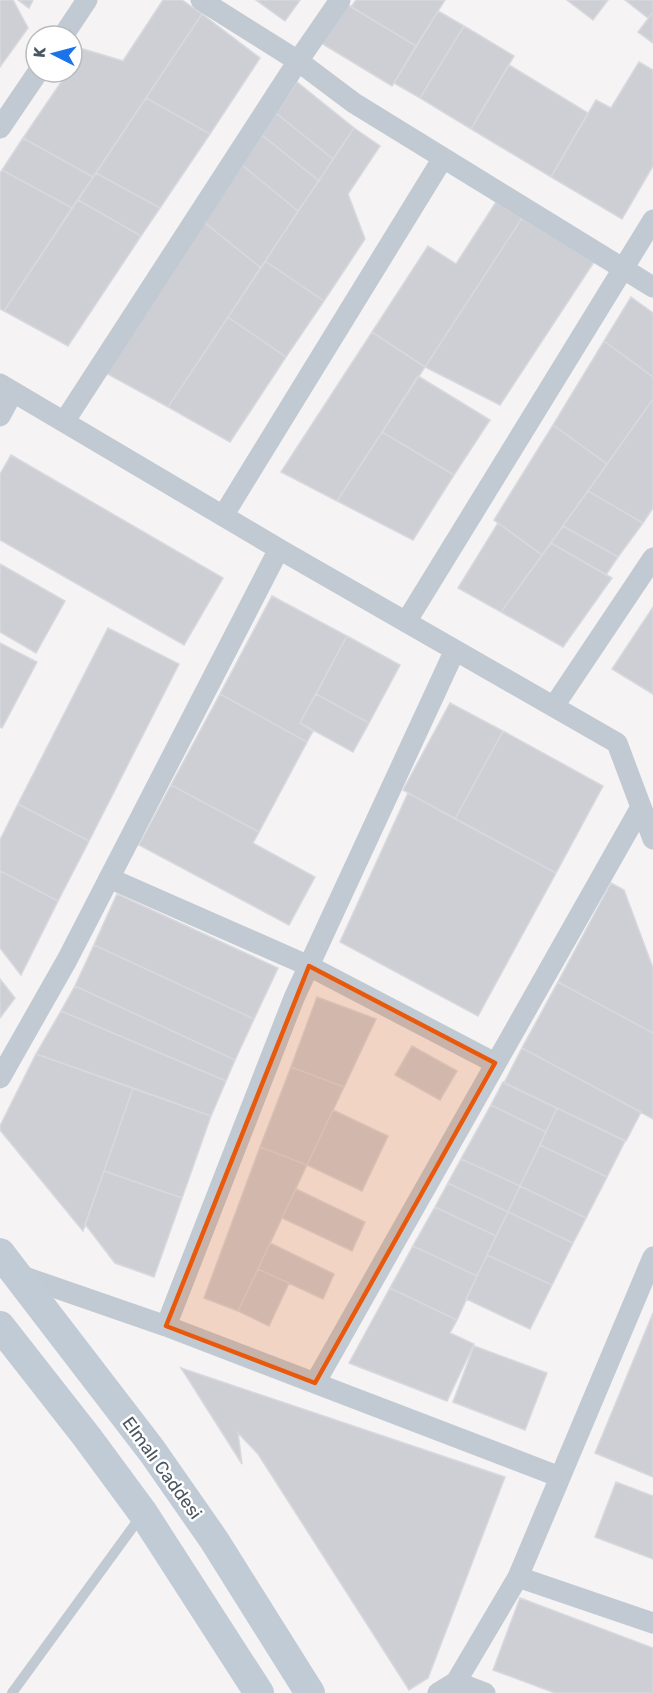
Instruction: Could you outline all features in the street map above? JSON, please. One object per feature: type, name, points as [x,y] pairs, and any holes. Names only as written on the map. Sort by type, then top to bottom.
[{"type":"main road","name":"Elmalı Caddesi","points":[[8,1263],[152,1451],[214,1540],[310,1693]]},
{"type":"main road","points":[[0,1326],[143,1513],[258,1693]]},
{"type":"street","points":[[71,24],[87,0]]},
{"type":"street","points":[[201,0],[298,61],[354,103],[653,287]]},
{"type":"street","points":[[64,422],[340,0]]},
{"type":"street","points":[[0,128],[30,84]]},
{"type":"street","points":[[223,516],[443,158]]},
{"type":"street","points":[[406,622],[653,220]]},
{"type":"street","points":[[0,416],[7,388],[279,549],[617,743],[653,839]]},
{"type":"street","points":[[0,1078],[67,960],[279,549]]},
{"type":"street","points":[[554,706],[653,558]]},
{"type":"street","points":[[165,1326],[294,998],[455,650]]},
{"type":"street","points":[[315,1383],[641,807]]},
{"type":"street","points":[[110,878],[309,966],[495,1063]]},
{"type":"street","points":[[485,1693],[452,1690],[518,1576],[653,1257]]},
{"type":"street","points":[[8,1263],[165,1326],[560,1477]]},
{"type":"street","points":[[518,1576],[653,1623]]},
{"type":"lane","points":[[12,1693],[143,1513]]},
{"type":"highlighted area","points":[[309,966],[495,1063],[315,1383],[166,1326]]},
{"type":"building","points":[[0,0],[13,0],[26,24],[24,24],[24,34],[0,67]]},
{"type":"building","points":[[18,0],[33,0],[29,8]]},
{"type":"building","points":[[163,0],[182,0],[202,14],[93,177],[23,138],[60,84],[84,84],[84,49],[123,61]]},
{"type":"building","points":[[256,0],[300,0],[285,21]]},
{"type":"building","points":[[356,0],[445,0],[416,46],[351,7]]},
{"type":"building","points":[[567,0],[608,0],[593,20]]},
{"type":"building","points":[[625,0],[653,0],[653,12],[648,18]]},
{"type":"building","points":[[345,3],[416,46],[392,86],[321,43]]},
{"type":"building","points":[[438,11],[464,26],[420,98],[394,83]]},
{"type":"building","points":[[653,12],[653,43],[638,32]]},
{"type":"building","points":[[202,14],[260,58],[210,134],[146,98]]},
{"type":"building","points":[[464,26],[514,56],[471,129],[420,98]]},
{"type":"building","points":[[639,62],[653,70],[653,166],[622,219],[551,177],[596,100],[611,108]]},
{"type":"building","points":[[509,65],[588,113],[551,177],[471,129]]},
{"type":"building","points":[[297,82],[354,128],[333,159],[276,113]]},
{"type":"building","points":[[146,98],[210,134],[160,208],[96,173]]},
{"type":"building","points":[[276,113],[333,159],[319,181],[262,135]]},
{"type":"building","points":[[354,128],[380,146],[348,194],[365,239],[324,301],[265,261]]},
{"type":"building","points":[[262,135],[319,181],[298,211],[242,165]]},
{"type":"building","points":[[23,138],[93,177],[72,208],[2,170]]},
{"type":"building","points":[[242,165],[298,211],[261,268],[204,222]]},
{"type":"building","points":[[2,170],[72,208],[4,311],[0,309],[0,173]]},
{"type":"building","points":[[96,173],[160,208],[141,236],[78,200]]},
{"type":"building","points":[[78,200],[141,236],[68,346],[4,311]]},
{"type":"building","points":[[496,202],[522,218],[425,367],[372,332],[428,246],[456,264]]},
{"type":"building","points":[[522,218],[594,262],[500,405],[425,367]]},
{"type":"building","points":[[204,222],[261,268],[168,407],[104,372]]},
{"type":"building","points":[[265,261],[324,301],[286,357],[228,317]]},
{"type":"building","points":[[631,297],[653,313],[653,377],[604,341]]},
{"type":"building","points":[[228,317],[286,357],[230,442],[168,407]]},
{"type":"building","points":[[372,332],[425,367],[337,501],[281,472]]},
{"type":"building","points":[[604,341],[653,377],[653,399],[607,464],[553,425]]},
{"type":"building","points":[[418,376],[490,420],[454,475],[382,432]]},
{"type":"building","points":[[653,399],[653,508],[643,523],[588,491]]},
{"type":"building","points":[[553,425],[607,464],[542,555],[494,520]]},
{"type":"building","points":[[382,432],[454,475],[413,540],[337,501]]},
{"type":"building","points":[[11,455],[223,578],[184,645],[0,540],[0,474]]},
{"type":"building","points":[[588,491],[643,523],[618,557],[563,526]]},
{"type":"building","points":[[498,523],[542,555],[501,612],[458,588]]},
{"type":"building","points":[[563,526],[618,557],[606,575],[551,543]]},
{"type":"building","points":[[551,543],[612,578],[563,647],[501,612]]},
{"type":"building","points":[[0,564],[65,601],[36,653],[0,632]]},
{"type":"building","points":[[272,596],[347,636],[300,723],[313,731],[307,742],[220,694]]},
{"type":"building","points":[[653,607],[653,694],[612,669]]},
{"type":"building","points":[[108,628],[179,664],[89,841],[18,804]]},
{"type":"building","points":[[347,636],[400,665],[369,723],[316,694]]},
{"type":"building","points":[[0,643],[37,662],[2,728],[0,727]]},
{"type":"building","points":[[220,694],[307,742],[259,832],[171,785]]},
{"type":"building","points":[[316,694],[369,723],[353,752],[300,723]]},
{"type":"building","points":[[450,703],[503,731],[455,819],[403,790]]},
{"type":"building","points":[[503,731],[603,786],[556,873],[455,819]]},
{"type":"building","points":[[171,785],[259,832],[253,843],[315,877],[289,925],[139,845]]},
{"type":"building","points":[[408,793],[556,873],[478,1016],[340,942]]},
{"type":"building","points":[[18,804],[89,841],[58,901],[0,871],[0,840]]},
{"type":"building","points":[[0,871],[58,901],[21,975],[0,948]]},
{"type":"building","points":[[611,883],[624,890],[653,968],[653,1033],[558,982]]},
{"type":"building","points":[[117,894],[278,968],[254,1019],[94,945]]},
{"type":"building","points":[[94,945],[254,1019],[235,1060],[75,986]]},
{"type":"building","points":[[0,979],[15,998],[0,1018]]},
{"type":"building","points":[[558,982],[653,1033],[653,1119],[522,1048]]},
{"type":"building","points":[[75,986],[235,1060],[226,1081],[61,1011]]},
{"type":"building","points":[[317,997],[376,1019],[344,1087],[291,1067]]},
{"type":"building","points":[[61,1011],[226,1081],[211,1116],[36,1054]]},
{"type":"building","points":[[412,1046],[457,1071],[440,1100],[395,1075]]},
{"type":"building","points":[[522,1048],[641,1112],[626,1141],[504,1083]]},
{"type":"building","points":[[36,1054],[133,1088],[83,1231],[0,1130]]},
{"type":"building","points":[[291,1067],[344,1087],[307,1165],[260,1147]]},
{"type":"building","points":[[503,1082],[557,1108],[546,1132],[491,1105]]},
{"type":"building","points":[[133,1088],[211,1116],[182,1198],[104,1171]]},
{"type":"building","points":[[491,1105],[546,1132],[520,1186],[461,1159]]},
{"type":"building","points":[[557,1108],[625,1141],[607,1177],[540,1145]]},
{"type":"building","points":[[333,1110],[388,1136],[362,1191],[307,1165]]},
{"type":"building","points":[[540,1145],[607,1177],[586,1218],[520,1186]]},
{"type":"building","points":[[260,1147],[307,1165],[238,1311],[204,1298]]},
{"type":"building","points":[[461,1159],[520,1186],[508,1212],[448,1183]]},
{"type":"building","points":[[104,1171],[182,1198],[154,1277],[115,1263],[85,1224]]},
{"type":"building","points":[[448,1183],[508,1212],[496,1236],[435,1207]]},
{"type":"building","points":[[520,1186],[586,1218],[573,1243],[508,1212]]},
{"type":"building","points":[[296,1189],[365,1222],[352,1251],[282,1218]]},
{"type":"building","points":[[435,1207],[496,1236],[477,1276],[413,1246]]},
{"type":"building","points":[[508,1212],[573,1243],[552,1285],[487,1255]]},
{"type":"building","points":[[270,1243],[334,1274],[323,1299],[258,1269]]},
{"type":"building","points":[[413,1246],[477,1276],[457,1320],[390,1288]]},
{"type":"building","points":[[487,1255],[552,1285],[530,1329],[466,1299]]},
{"type":"building","points":[[258,1269],[289,1283],[269,1326],[238,1311]]},
{"type":"building","points":[[390,1288],[457,1320],[450,1333],[474,1344],[447,1401],[349,1363]]},
{"type":"building","points":[[653,1313],[653,1477],[595,1453]]},
{"type":"building","points":[[474,1346],[547,1373],[525,1430],[453,1402]]},
{"type":"building","points":[[181,1368],[505,1477],[428,1678],[409,1690],[258,1454],[238,1433],[242,1464]]},
{"type":"building","points":[[616,1482],[653,1496],[653,1559],[595,1537]]},
{"type":"building","points":[[520,1598],[653,1648],[653,1693],[555,1693],[493,1670]]}]
